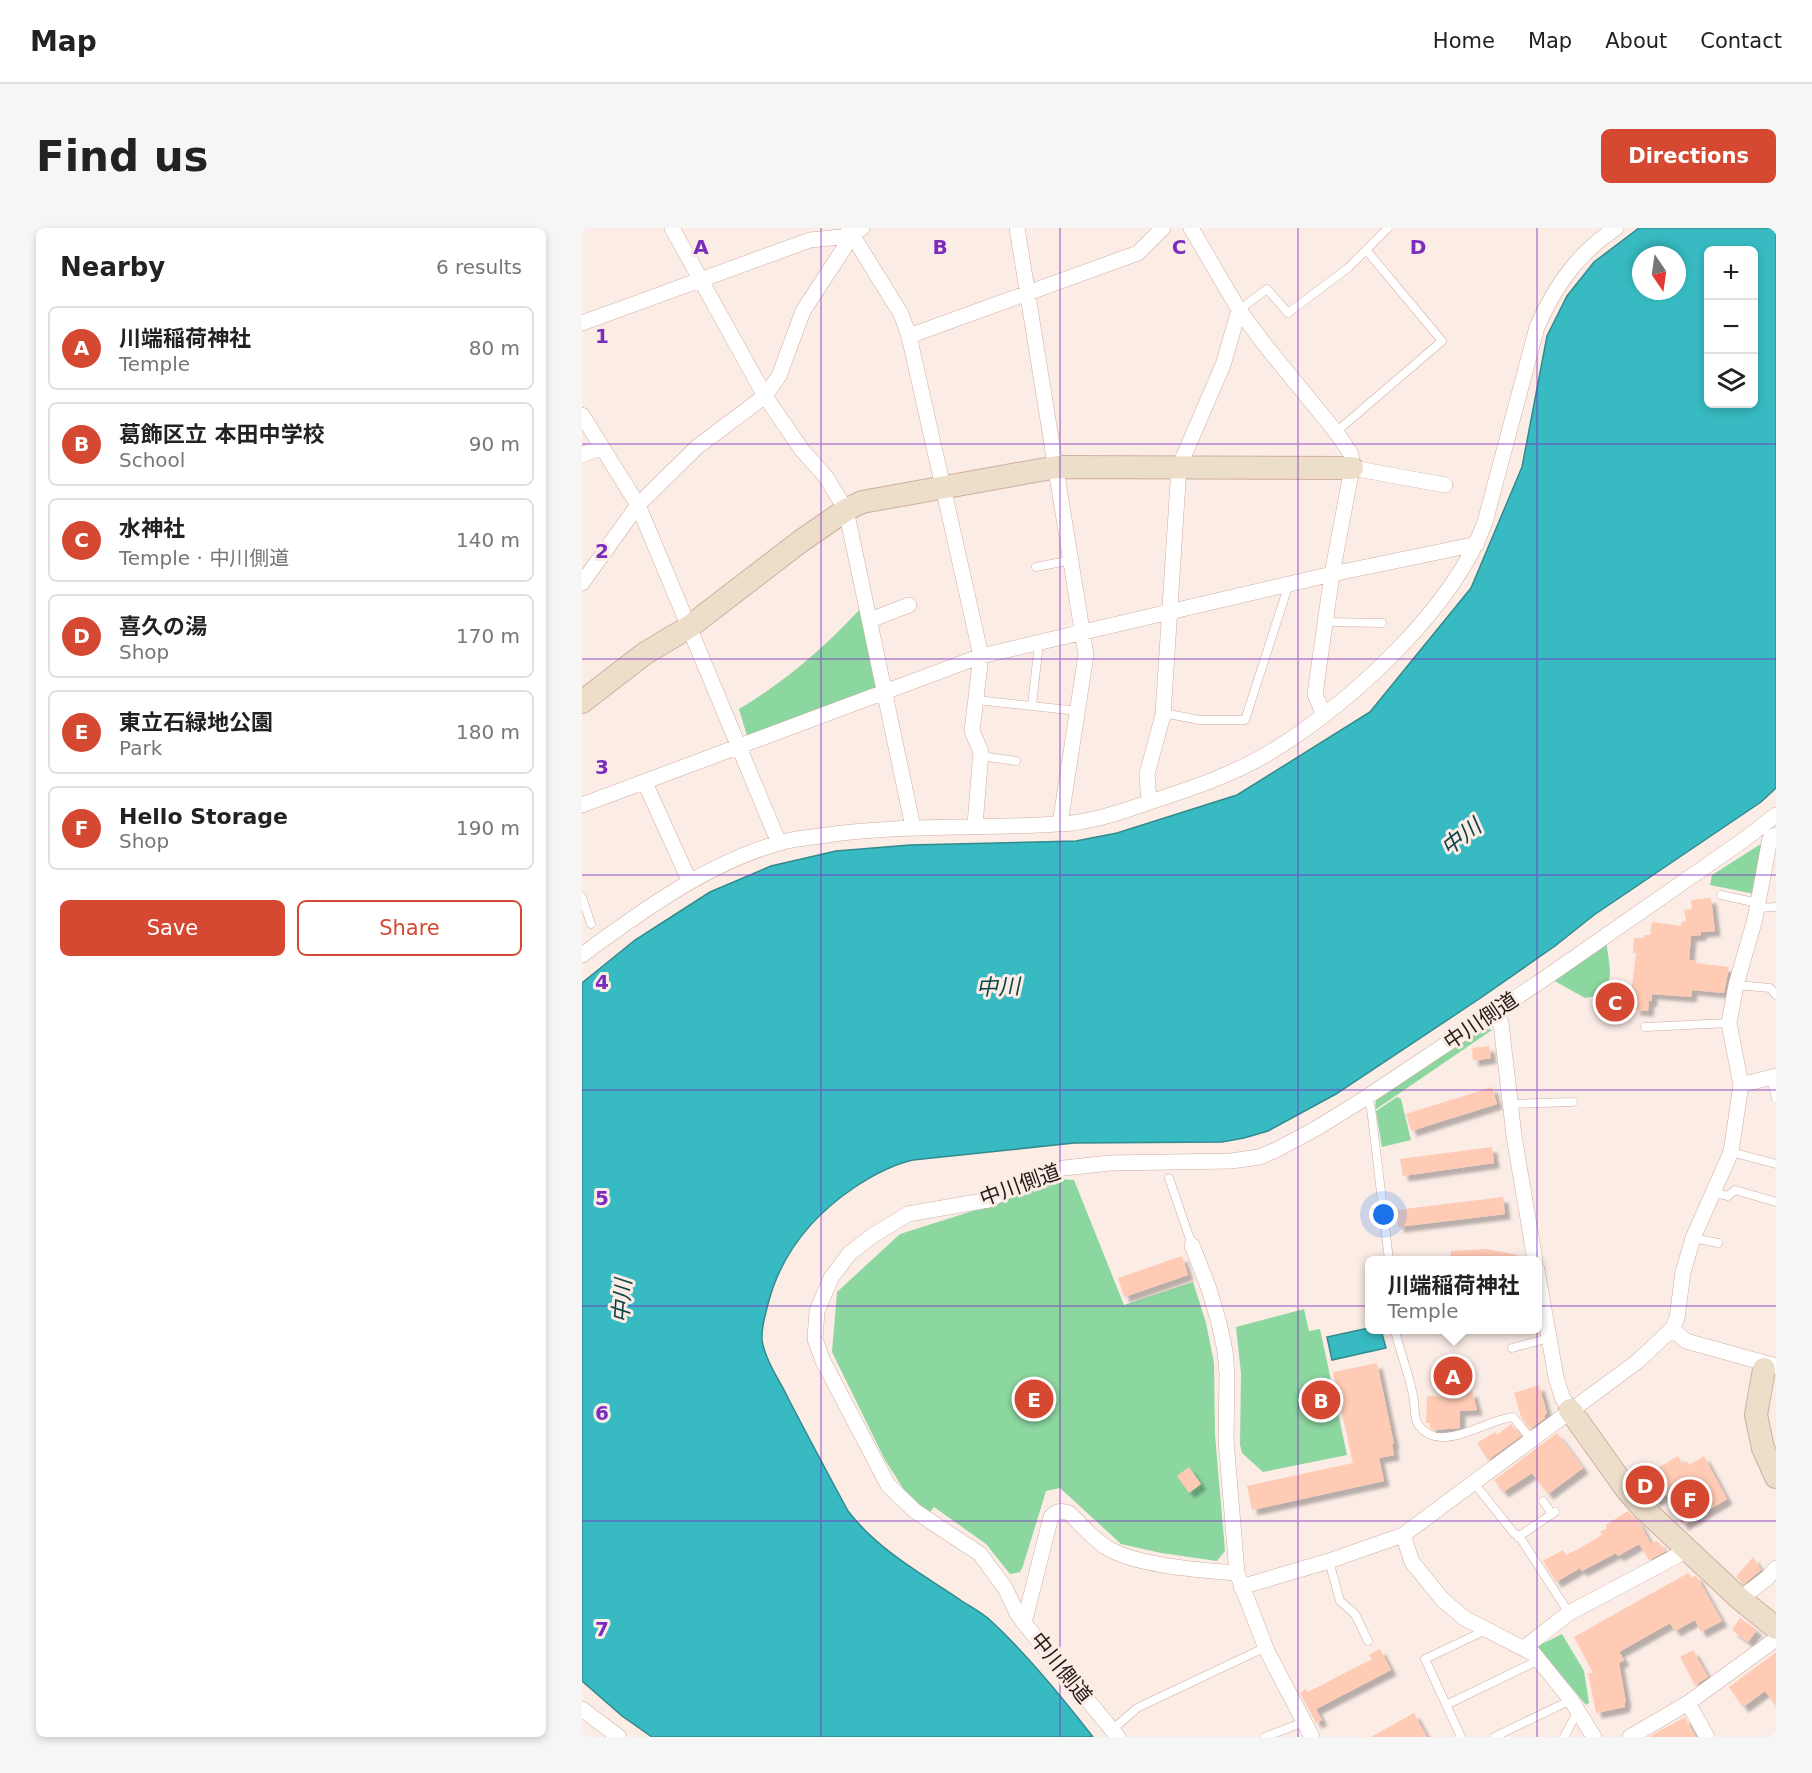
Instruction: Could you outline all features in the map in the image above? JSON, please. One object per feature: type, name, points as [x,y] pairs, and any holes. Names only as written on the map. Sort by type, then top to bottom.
[{"type":"street","points":[[672,228],[765,396],[802,450],[826,477],[846,510],[914,827]]},
{"type":"street","points":[[1017,228],[1084,631],[1086,655],[1060,824]]},
{"type":"street","points":[[909,336],[1138,253],[1163,228]]},
{"type":"street","points":[[1191,228],[1239,310],[1336,432],[1350,454],[1352,468],[1332,574],[1315,694],[1324,715]]},
{"type":"street","points":[[582,956],[633,918],[690,882],[732,861],[779,843],[845,832],[914,827],[1060,824],[1101,818],[1189,789],[1245,764],[1275,749],[1324,715],[1371,677],[1415,632],[1477,544],[1485,522],[1537,327],[1564,275],[1598,240],[1616,228]]},
{"type":"street","points":[[582,323],[810,240],[854,230]]},
{"type":"street","points":[[854,230],[901,314],[909,336],[981,656],[972,731],[981,752],[975,825]]},
{"type":"street","points":[[582,583],[638,505],[697,447],[765,396],[779,376],[803,311],[854,230]]},
{"type":"street","points":[[1149,802],[1147,774],[1163,713],[1179,467],[1223,365],[1239,310]]},
{"type":"street","points":[[582,415],[638,505],[779,843]]},
{"type":"street","points":[[582,455],[601,447]]},
{"type":"street","points":[[582,702],[644,654],[689,627],[801,541],[846,510],[862,502],[1057,467],[1352,468],[1445,485]]},
{"type":"street","points":[[582,805],[981,656],[1170,610],[1477,544]]},
{"type":"street","points":[[870,620],[909,605]]},
{"type":"street","points":[[645,783],[690,882]]},
{"type":"street","name":"中川側道","points":[[1115,1734],[1024,1623],[1005,1588],[980,1554],[915,1511],[888,1485],[823,1361],[815,1339],[817,1311],[823,1293],[842,1263],[849,1254],[872,1236],[913,1212],[988,1200],[1047,1172],[1064,1167],[1110,1163],[1231,1161],[1259,1157],[1296,1140],[1367,1097],[1494,1012],[1745,839],[1776,815]]},
{"type":"street","points":[[1024,1623],[1051,1517],[1056,1512],[1069,1513],[1104,1546],[1120,1555],[1239,1580],[1329,1561],[1403,1535],[1638,1361],[1672,1329],[1677,1318],[1683,1272],[1693,1238],[1715,1193],[1731,1152],[1741,1085],[1729,1023],[1736,985],[1758,906],[1770,838],[1776,835]]},
{"type":"street","points":[[1494,1012],[1501,1023],[1514,1136],[1534,1256]]},
{"type":"street","points":[[1741,1085],[1774,1077]]},
{"type":"street","points":[[1192,1245],[1216,1312],[1225,1351],[1226,1440],[1239,1580],[1266,1647],[1312,1737]]},
{"type":"street","points":[[1542,1303],[1558,1386],[1570,1410],[1627,1490],[1740,1599],[1776,1628]]},
{"type":"street","points":[[1672,1329],[1686,1341],[1768,1366],[1756,1415],[1763,1448],[1776,1477]]},
{"type":"street","points":[[1403,1535],[1412,1562],[1425,1580],[1455,1610],[1486,1630],[1534,1654],[1575,1706],[1594,1737]]},
{"type":"street","points":[[1524,1648],[1569,1613],[1688,1550]]},
{"type":"street","points":[[1740,1599],[1776,1568]]},
{"type":"street","points":[[1005,1588],[1023,1591],[1036,1573]]},
{"type":"street","points":[[1630,1737],[1688,1703],[1776,1639]]},
{"type":"street","points":[[1688,1703],[1707,1737]]},
{"type":"street","points":[[582,1709],[619,1737]]},
{"type":"lane","points":[[1239,310],[1267,289],[1288,313],[1348,268],[1388,228]]},
{"type":"lane","points":[[1336,432],[1442,341],[1367,251]]},
{"type":"lane","points":[[1036,567],[1072,561]]},
{"type":"lane","points":[[1163,713],[1200,720],[1245,720],[1287,590],[1286,586]]},
{"type":"lane","points":[[1325,622],[1382,623]]},
{"type":"lane","points":[[1032,706],[1038,651],[1036,643]]},
{"type":"lane","points":[[976,700],[1078,711]]},
{"type":"lane","points":[[981,756],[1016,761]]},
{"type":"lane","points":[[1721,895],[1758,906],[1776,907]]},
{"type":"lane","points":[[582,897],[591,924]]},
{"type":"lane","points":[[1736,985],[1770,988],[1776,995]]},
{"type":"lane","points":[[1645,1027],[1729,1023]]},
{"type":"lane","points":[[1774,1077],[1776,1098]]},
{"type":"lane","points":[[1367,1097],[1371,1108],[1389,1256]]},
{"type":"lane","points":[[1510,1104],[1573,1102]]},
{"type":"lane","points":[[1731,1152],[1776,1164]]},
{"type":"lane","points":[[1169,1178],[1192,1245]]},
{"type":"lane","points":[[1715,1193],[1728,1196],[1735,1190],[1776,1202]]},
{"type":"lane","points":[[1693,1238],[1718,1243]]},
{"type":"lane","points":[[1396,1334],[1408,1373],[1416,1421],[1426,1433],[1446,1437],[1464,1434],[1502,1418],[1513,1417],[1531,1440]]},
{"type":"lane","points":[[1512,1348],[1549,1338]]},
{"type":"lane","points":[[1474,1483],[1518,1537],[1569,1613]]},
{"type":"lane","points":[[1518,1537],[1553,1513],[1543,1501]]},
{"type":"lane","points":[[1329,1561],[1340,1601],[1355,1614],[1368,1641]]},
{"type":"lane","points":[[1461,1737],[1425,1659],[1486,1630]]},
{"type":"lane","points":[[1115,1734],[1137,1708],[1266,1647]]},
{"type":"lane","points":[[1446,1705],[1539,1660]]},
{"type":"lane","points":[[1494,1737],[1575,1706]]},
{"type":"lane","points":[[1564,1737],[1575,1706]]},
{"type":"lane","points":[[1265,1737],[1304,1722]]},
{"type":"green space","points":[[862,607],[880,687],[747,736],[739,709],[773,687],[804,662]]},
{"type":"green space","points":[[1764,842],[1755,894],[1710,885],[1712,875]]},
{"type":"green space","points":[[1606,941],[1610,977],[1606,990],[1601,995],[1585,998],[1551,979]]},
{"type":"green space","points":[[1483,1026],[1492,1030],[1375,1110],[1376,1100]]},
{"type":"green space","points":[[1397,1097],[1401,1099],[1411,1140],[1382,1147],[1376,1111]]},
{"type":"green space","points":[[1056,1176],[1057,1179],[1074,1180],[1124,1305],[1193,1282],[1206,1323],[1214,1363],[1215,1435],[1225,1551],[1217,1561],[1161,1553],[1121,1544],[1060,1488],[1046,1491],[1023,1566],[1020,1572],[1010,1574],[986,1544],[934,1507],[929,1513],[908,1496],[885,1460],[832,1352],[837,1292],[900,1234],[1004,1201]]},
{"type":"green space","points":[[1304,1309],[1309,1331],[1320,1329],[1347,1455],[1263,1472],[1242,1453],[1240,1445],[1241,1373],[1236,1327]]},
{"type":"green space","points":[[1562,1634],[1584,1671],[1589,1703],[1586,1705],[1538,1647],[1541,1642],[1544,1643]]},
{"type":"water","name":"中川","points":[[1639,228],[1776,228],[1776,788],[1761,802],[1594,915],[1555,946],[1482,997],[1336,1094],[1268,1131],[1222,1142],[1074,1143],[913,1160],[869,1178],[839,1198],[800,1237],[781,1268],[765,1318],[762,1336],[772,1368],[848,1511],[859,1525],[900,1560],[990,1620],[1044,1676],[1093,1737],[652,1737],[622,1716],[582,1681],[582,983],[635,940],[710,892],[771,866],[836,851],[910,845],[1076,841],[1117,833],[1237,795],[1370,712],[1471,588],[1522,467],[1547,336],[1567,296],[1594,262]]},
{"type":"water","points":[[1365,1329],[1365,1334],[1382,1334],[1386,1348],[1332,1360],[1327,1337]]},
{"type":"building","points":[[1711,898],[1715,931],[1701,932],[1701,935],[1691,936],[1689,960],[1695,960],[1695,963],[1729,967],[1724,993],[1692,990],[1691,997],[1652,994],[1648,1011],[1634,1010],[1635,1003],[1630,1003],[1636,953],[1633,953],[1634,938],[1644,938],[1644,935],[1650,935],[1652,922],[1681,926],[1681,922],[1686,921],[1684,910],[1692,909],[1691,900]]},
{"type":"building","points":[[1489,1046],[1491,1058],[1473,1061],[1472,1048]]},
{"type":"building","points":[[1492,1087],[1497,1104],[1411,1131],[1406,1114]]},
{"type":"building","points":[[1492,1147],[1494,1163],[1403,1176],[1400,1159]]},
{"type":"building","points":[[1503,1197],[1505,1214],[1398,1227],[1396,1210]]},
{"type":"building","points":[[1487,1249],[1517,1256],[1451,1256],[1451,1251]]},
{"type":"building","points":[[1182,1256],[1188,1275],[1124,1297],[1118,1278]]},
{"type":"building","points":[[1377,1363],[1394,1444],[1392,1444],[1394,1455],[1379,1458],[1384,1481],[1252,1510],[1247,1486],[1353,1463],[1333,1372]]},
{"type":"building","points":[[1539,1385],[1547,1413],[1545,1418],[1530,1429],[1521,1417],[1514,1393]]},
{"type":"building","points":[[1472,1391],[1477,1410],[1460,1411],[1460,1428],[1434,1430],[1430,1428],[1430,1423],[1426,1423],[1427,1396],[1456,1397]]},
{"type":"building","points":[[1511,1424],[1521,1436],[1488,1460],[1477,1443],[1495,1432],[1497,1435]]},
{"type":"building","points":[[1557,1433],[1583,1468],[1548,1494],[1532,1473],[1503,1492],[1494,1480]]},
{"type":"building","points":[[1678,1456],[1683,1464],[1687,1461],[1689,1465],[1704,1456],[1727,1499],[1683,1525],[1666,1494],[1655,1501],[1637,1480]]},
{"type":"building","points":[[1189,1467],[1201,1484],[1189,1493],[1177,1476]]},
{"type":"building","points":[[1628,1511],[1640,1524],[1651,1544],[1657,1541],[1666,1551],[1649,1560],[1639,1544],[1618,1556],[1616,1553],[1582,1571],[1580,1568],[1556,1582],[1543,1561],[1563,1550],[1566,1555],[1580,1548],[1602,1535],[1600,1532],[1607,1528],[1606,1525]]},
{"type":"building","points":[[1753,1557],[1761,1570],[1744,1584],[1736,1577]]},
{"type":"building","points":[[1688,1573],[1692,1578],[1695,1575],[1697,1577],[1722,1621],[1701,1632],[1695,1620],[1675,1631],[1670,1623],[1619,1652],[1624,1660],[1619,1663],[1625,1707],[1596,1713],[1588,1673],[1593,1673],[1574,1637]]},
{"type":"building","points":[[1740,1618],[1757,1630],[1748,1642],[1732,1630]]},
{"type":"building","points":[[1380,1649],[1391,1670],[1316,1709],[1322,1720],[1316,1723],[1300,1693],[1306,1689],[1308,1692],[1372,1659],[1369,1655]]},
{"type":"building","points":[[1693,1650],[1708,1677],[1695,1685],[1680,1657]]},
{"type":"building","points":[[1776,1652],[1776,1706],[1765,1691],[1743,1707],[1729,1687]]},
{"type":"building","points":[[1414,1713],[1427,1737],[1371,1737]]},
{"type":"building","points":[[1685,1717],[1696,1737],[1649,1737],[1659,1731]]},
{"type":"place","name":"水神社","points":[[1615,1002]]},
{"type":"place","name":"川端稲荷神社","points":[[1453,1376]]},
{"type":"place","name":"東立石緑地公園","points":[[1034,1399]]},
{"type":"place","name":"葛飾区立 本田中学校","points":[[1321,1400]]},
{"type":"place","name":"喜久の湯","points":[[1645,1485]]},
{"type":"place","name":"Hello Storage","points":[[1690,1499]]}]
